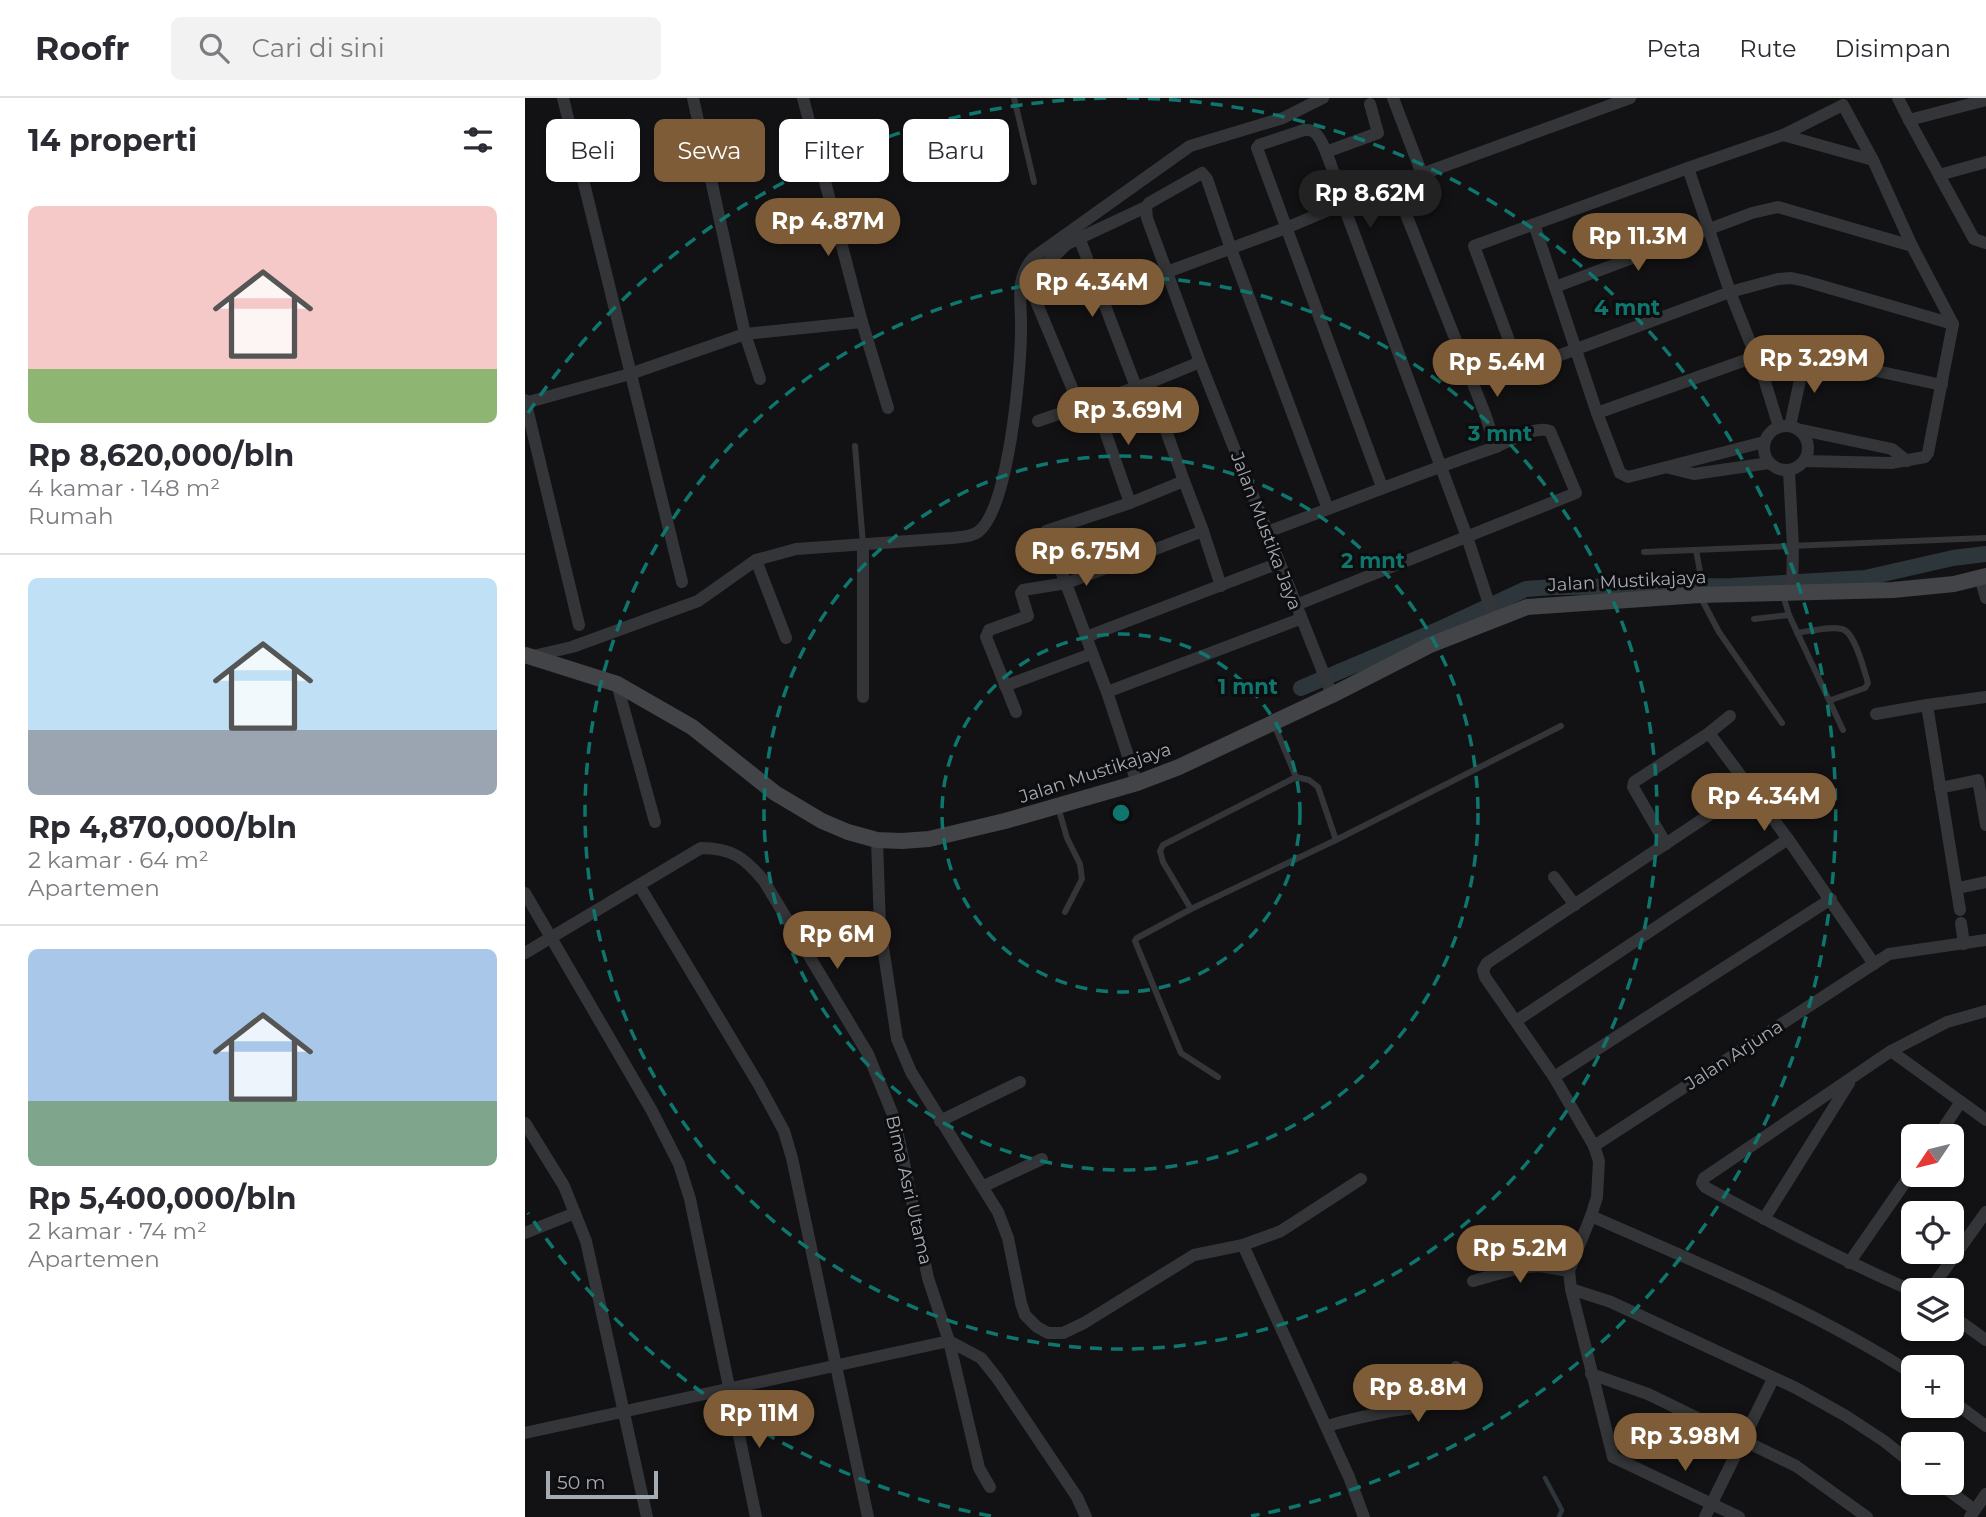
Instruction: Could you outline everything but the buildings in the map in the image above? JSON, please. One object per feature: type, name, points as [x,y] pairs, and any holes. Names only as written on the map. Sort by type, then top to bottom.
[{"type":"main road","name":"Jalan Mustikajaya","points":[[529,656],[617,684],[692,727],[794,806],[839,829],[877,840],[929,839],[1059,807],[1179,767],[1332,695],[1430,645],[1527,607],[1702,595],[1893,590],[1954,584],[1983,576]]},
{"type":"street","points":[[563,98],[682,582]]},
{"type":"street","points":[[693,98],[744,334],[760,379]]},
{"type":"street","points":[[803,98],[862,323],[888,408]]},
{"type":"street","points":[[529,656],[572,647],[698,601],[756,560],[796,549],[964,537],[977,533],[985,524],[997,492],[1014,429],[1019,389],[1020,295],[1023,269],[1033,258],[1190,146],[1283,118],[1323,98]]},
{"type":"street","points":[[1393,98],[1422,174],[1630,98]]},
{"type":"street","points":[[1898,98],[1974,239],[1986,243]]},
{"type":"street","points":[[1909,120],[1986,100]]},
{"type":"street","points":[[1668,468],[1694,474],[1769,463],[1789,471],[1804,461],[1891,463],[1920,459],[1928,453],[1953,324],[1912,246],[1873,160],[1841,101],[1783,135],[1476,245],[1473,249],[1520,370],[1730,292],[1778,279],[1791,278],[1953,324]]},
{"type":"street","points":[[1326,152],[1379,132],[1370,104]]},
{"type":"street","points":[[1382,487],[1259,158],[1257,146],[1307,129],[1317,134],[1326,152],[1467,537],[1494,619]]},
{"type":"street","points":[[1783,135],[1873,160]]},
{"type":"street","points":[[1939,175],[1986,162]]},
{"type":"street","points":[[1688,168],[1730,292],[1757,356],[1789,427],[1808,444],[1804,461]]},
{"type":"street","points":[[1080,407],[1028,282],[1067,244],[1080,240],[1148,205],[1199,174],[1204,174],[1328,509]]},
{"type":"street","points":[[1135,185],[1148,205]]},
{"type":"street","points":[[1167,272],[1393,187],[1496,447]]},
{"type":"street","name":"Jalan Mustika Jaya","points":[[1148,205],[1147,218],[1200,362],[1332,695]]},
{"type":"street","points":[[1555,287],[1765,208],[1778,207],[1912,246]]},
{"type":"street","points":[[1534,224],[1597,413],[1623,476],[1668,468],[1690,459],[1764,442]]},
{"type":"street","points":[[1080,240],[1136,387]]},
{"type":"street","points":[[579,625],[525,402],[630,374],[744,334],[862,323]]},
{"type":"street","points":[[1597,413],[1757,356],[1805,357],[1942,385]]},
{"type":"street","points":[[1789,427],[1805,357]]},
{"type":"street","points":[[1038,421],[1149,383],[1200,362]]},
{"type":"street","points":[[1149,383],[1221,586]]},
{"type":"street","points":[[1095,402],[1130,503]]},
{"type":"street","points":[[1769,463],[1764,442],[1769,433],[1789,427],[1892,449],[1907,461]]},
{"type":"street","points":[[1267,532],[1544,429],[1550,431],[1576,493],[1296,605]]},
{"type":"street","points":[[1787,593],[1793,547],[1789,471]]},
{"type":"street","points":[[1137,783],[1107,692],[1045,531],[1130,503],[1184,481]]},
{"type":"street","points":[[1016,712],[986,637],[989,630],[1028,616],[1021,593],[1023,590],[1067,583],[1203,531]]},
{"type":"street","points":[[863,544],[863,697]]},
{"type":"street","points":[[756,560],[786,638]]},
{"type":"street","points":[[1086,637],[1279,563]]},
{"type":"street","points":[[1983,576],[1986,598]]},
{"type":"street","points":[[1107,692],[1300,619]]},
{"type":"street","points":[[1005,686],[1047,668],[1091,654]]},
{"type":"street","points":[[617,684],[655,822]]},
{"type":"street","points":[[1876,714],[1986,697]]},
{"type":"street","points":[[1927,705],[1958,888],[1964,944]]},
{"type":"street","points":[[1667,844],[1633,787],[1634,782],[1709,733],[1730,716]]},
{"type":"street","points":[[1709,733],[1789,839],[1874,964]]},
{"type":"street","points":[[1940,788],[1982,779],[1986,825]]},
{"type":"street","points":[[1739,1517],[1613,1457],[1591,1374],[1569,1271],[1597,1197],[1599,1161],[1594,1146],[1555,1077],[1485,977],[1483,970],[1487,963],[1751,787]]},
{"type":"street","points":[[1517,1021],[1789,839]]},
{"type":"street","points":[[877,840],[880,927],[897,1040],[911,1072],[998,1212],[1008,1238],[1025,1315],[1037,1327],[1048,1333],[1063,1333],[1084,1323],[1194,1255],[1243,1245],[1281,1231],[1361,1179]]},
{"type":"street","name":"Bima Asri Utama","points":[[525,953],[701,848],[724,850],[748,862],[764,881],[868,1054],[885,1094],[895,1120],[928,1278],[949,1341],[979,1468],[990,1487]]},
{"type":"street","points":[[1554,877],[1575,905]]},
{"type":"street","points":[[1958,888],[1986,882]]},
{"type":"street","points":[[639,885],[759,1085],[783,1131],[792,1158],[868,1517]]},
{"type":"street","points":[[525,892],[652,1111],[679,1164],[690,1199],[756,1517]]},
{"type":"street","points":[[1555,1077],[1831,899]]},
{"type":"street","name":"Jalan Arjuna","points":[[1594,1146],[1889,954],[1986,940]]},
{"type":"street","points":[[1901,1286],[1849,1263],[1763,1219],[1702,1182],[1704,1178],[1891,1051],[1947,1022],[1986,1011]]},
{"type":"street","points":[[1891,1051],[1986,1120]]},
{"type":"street","points":[[1763,1219],[1852,1078]]},
{"type":"street","points":[[940,1121],[1020,1082]]},
{"type":"street","points":[[1946,1124],[1960,1103]]},
{"type":"street","points":[[525,1123],[563,1186],[586,1241],[647,1517]]},
{"type":"street","points":[[984,1186],[1042,1158]]},
{"type":"street","points":[[1849,1263],[1902,1187]]},
{"type":"street","points":[[1939,1278],[1986,1212]]},
{"type":"street","points":[[525,1233],[575,1213]]},
{"type":"street","points":[[1591,1216],[1724,1274],[1873,1348],[1901,1366]]},
{"type":"street","points":[[1243,1245],[1327,1426],[1364,1517]]},
{"type":"street","points":[[1473,1281],[1519,1268],[1539,1266],[1569,1271]]},
{"type":"street","points":[[1571,1289],[1611,1302],[1773,1380],[1796,1388],[1846,1416],[1901,1454]]},
{"type":"street","points":[[1964,1324],[1986,1340]]},
{"type":"street","points":[[525,1433],[949,1341],[981,1358],[997,1378],[1077,1497],[1086,1517]]},
{"type":"street","points":[[1327,1426],[1438,1401],[1451,1389],[1456,1367]]},
{"type":"street","points":[[1591,1374],[1648,1394],[1796,1466],[1867,1517]]},
{"type":"street","points":[[1705,1517],[1773,1380]]},
{"type":"street","points":[[1964,1410],[1986,1426]]},
{"type":"street","points":[[1951,1495],[1972,1514],[1986,1494]]},
{"type":"lane","points":[[1014,98],[1034,182]]},
{"type":"lane","points":[[855,446],[863,544]]},
{"type":"lane","points":[[1644,552],[1986,538]]},
{"type":"lane","points":[[1696,550],[1702,595],[1719,632],[1781,723]]},
{"type":"lane","points":[[1787,593],[1789,615],[1843,730]]},
{"type":"lane","points":[[1754,619],[1789,615]]},
{"type":"lane","points":[[1797,633],[1838,628],[1846,629],[1852,636],[1868,683],[1865,688],[1831,700]]},
{"type":"lane","points":[[1273,722],[1296,777]]},
{"type":"lane","points":[[1218,1077],[1181,1053],[1136,947],[1137,938],[1561,726]]},
{"type":"lane","points":[[1191,909],[1163,862],[1160,851],[1163,845],[1296,777],[1309,780],[1318,787],[1336,840]]},
{"type":"lane","points":[[1059,807],[1067,838],[1080,864],[1081,879],[1065,912]]},
{"type":"waterway","points":[[1301,688],[1526,589],[1733,586],[1865,578],[1953,558],[1986,554]]},
{"type":"waterway","points":[[1545,1478],[1562,1510],[1559,1517]]}]
